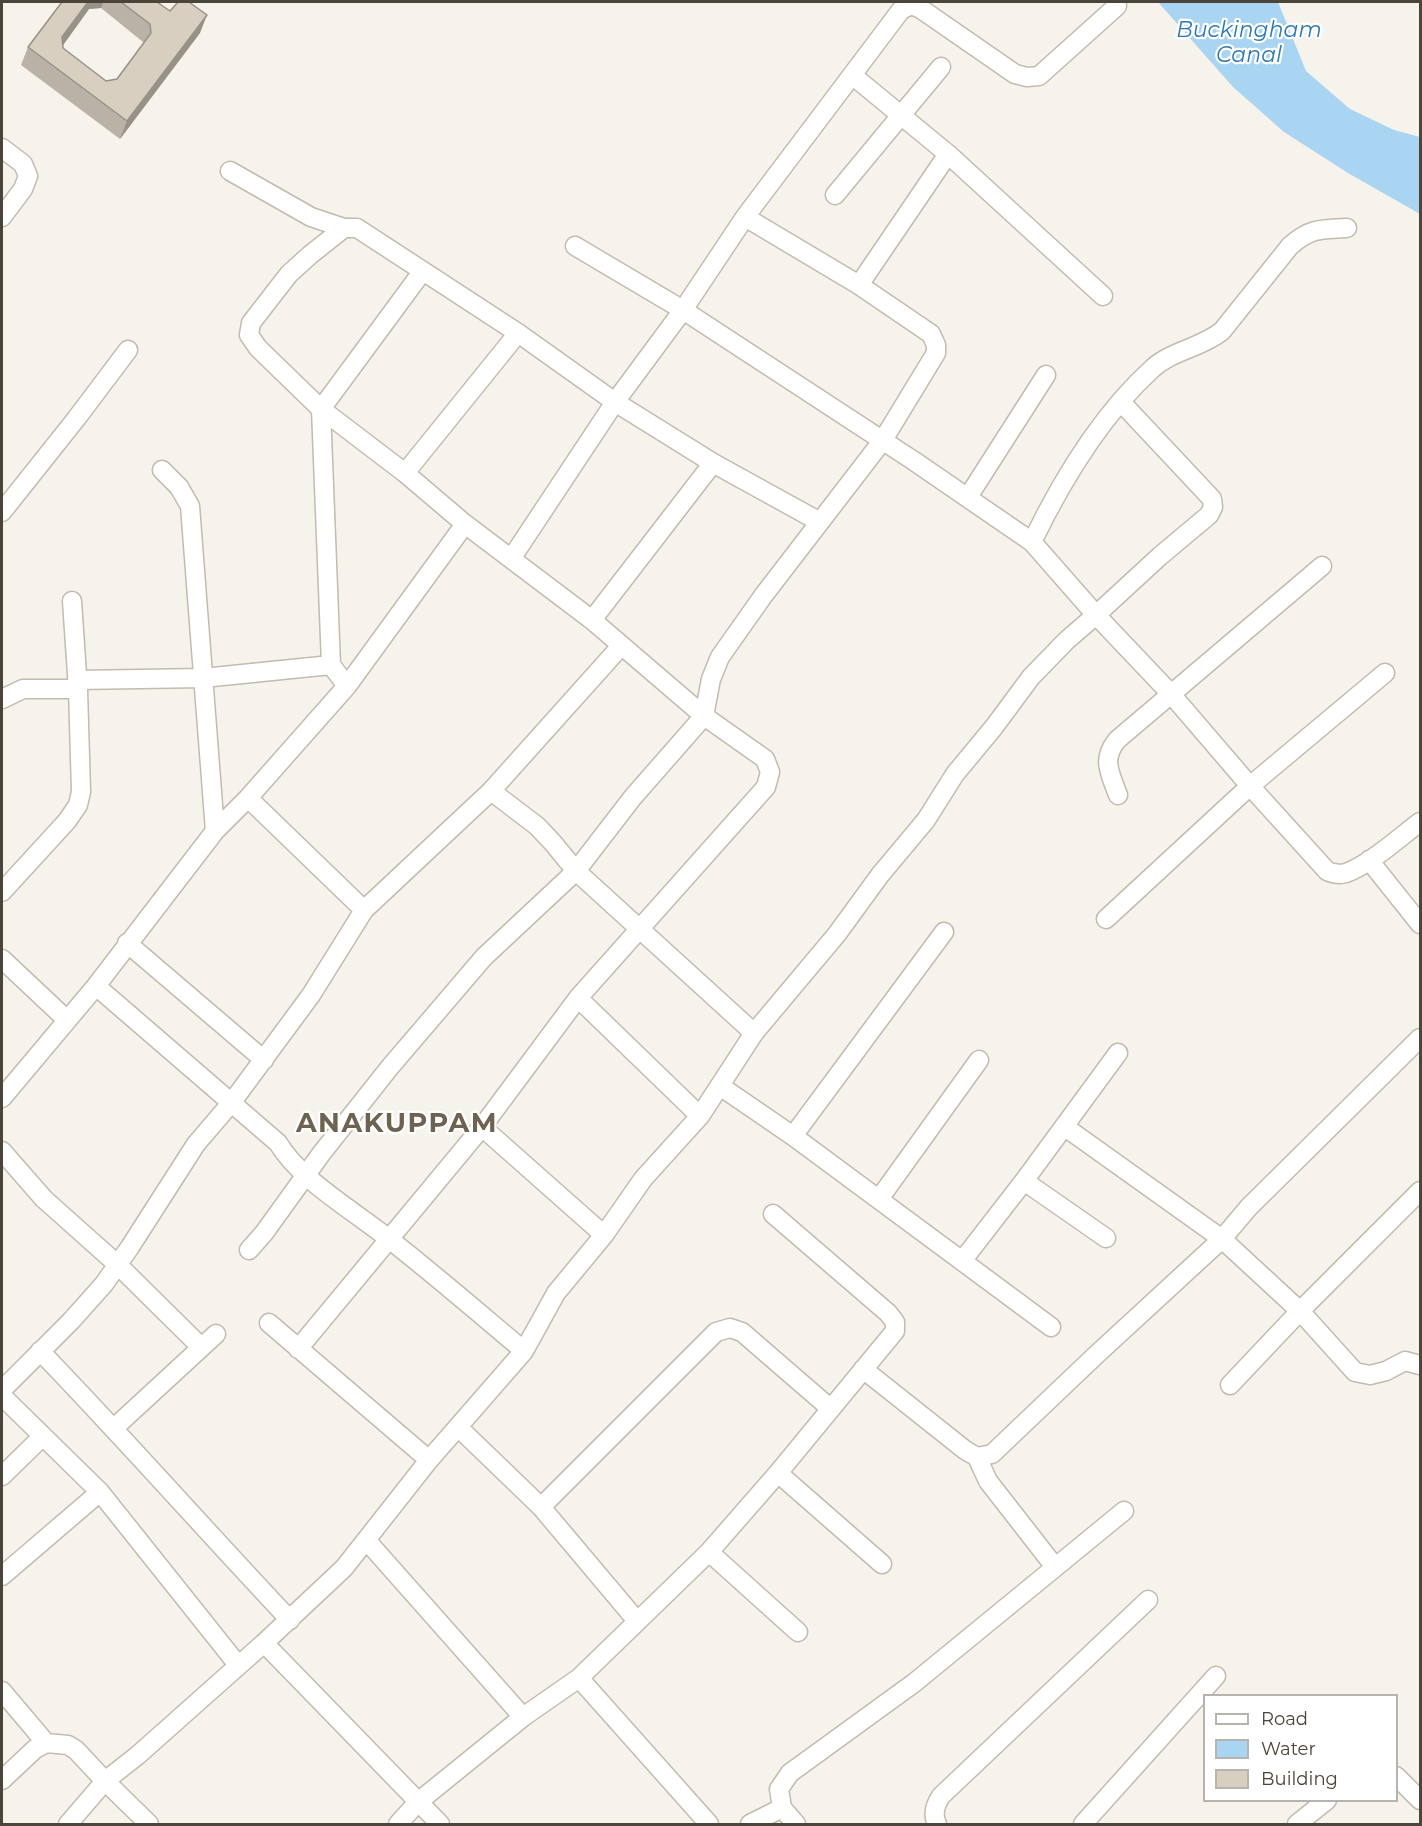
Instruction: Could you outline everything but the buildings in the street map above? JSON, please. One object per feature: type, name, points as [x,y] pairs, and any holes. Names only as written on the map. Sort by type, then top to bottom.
[{"type":"street","points":[[511,559],[615,402],[683,310],[745,217],[901,10],[910,5],[921,9],[1015,74],[1027,77],[1039,75],[1117,6]]},
{"type":"street","points":[[835,195],[941,67]]},
{"type":"street","points":[[852,75],[948,154],[1103,296]]},
{"type":"street","points":[[2,148],[23,164],[28,176],[23,189],[2,217]]},
{"type":"street","points":[[859,285],[948,154]]},
{"type":"street","points":[[230,171],[311,217],[344,228],[357,228],[518,333],[615,402],[713,463],[820,522]]},
{"type":"street","points":[[249,1250],[390,1067],[484,957],[576,871],[633,797],[704,716],[711,679],[720,657],[763,596],[883,440],[936,353],[936,345],[931,334],[859,285],[745,217]]},
{"type":"street","points":[[298,1349],[482,1127],[578,998],[766,787],[770,772],[765,759],[704,716],[592,620],[465,525],[405,473],[321,409],[258,348],[249,336],[251,323],[289,274],[344,228]]},
{"type":"street","points":[[1032,542],[1067,476],[1096,433],[1154,367],[1213,338],[1222,330],[1298,238],[1316,229],[1347,228]]},
{"type":"street","points":[[575,246],[683,310],[883,440],[1032,542],[1096,615],[1171,694],[1327,871],[1344,874],[1369,860],[1420,822]]},
{"type":"street","points":[[347,686],[331,665],[321,409],[422,272]]},
{"type":"street","points":[[405,473],[518,333]]},
{"type":"street","points":[[2,512],[128,350]]},
{"type":"street","points":[[968,497],[1046,375]]},
{"type":"street","points":[[68,1824],[105,1781],[138,1755],[290,1620],[344,1568],[429,1460],[524,1351],[556,1293],[604,1235],[643,1179],[700,1116],[754,1033],[837,934],[926,820],[954,774],[994,727],[1031,677],[1067,640],[1209,515],[1213,507],[1212,499],[1122,402]]},
{"type":"street","points":[[592,620],[713,463]]},
{"type":"street","points":[[162,470],[179,487],[190,506],[214,831]]},
{"type":"street","points":[[2,1098],[96,986],[214,831],[248,798],[347,686],[465,525]]},
{"type":"street","points":[[1118,795],[1108,766],[1110,750],[1117,740],[1322,566]]},
{"type":"street","points":[[2,892],[78,806],[81,792],[78,684],[72,601]]},
{"type":"street","points":[[2,1390],[71,1321],[118,1265],[196,1144],[232,1102],[311,995],[364,910],[491,791],[621,646]]},
{"type":"street","points":[[2,699],[23,689],[203,678],[331,665]]},
{"type":"street","points":[[1106,919],[1250,786],[1385,673]]},
{"type":"street","points":[[491,791],[537,826],[576,871],[754,1033]]},
{"type":"street","points":[[248,798],[364,910]]},
{"type":"street","points":[[1369,860],[1420,924]]},
{"type":"street","points":[[794,1136],[944,932]]},
{"type":"street","points":[[127,943],[264,1060]]},
{"type":"street","points":[[2,959],[67,1020]]},
{"type":"street","points":[[96,986],[278,1143],[285,1155],[307,1176],[390,1239],[524,1351]]},
{"type":"street","points":[[578,998],[700,1116]]},
{"type":"street","points":[[977,1457],[992,1454],[1001,1446],[1222,1239],[1249,1207],[1420,1038]]},
{"type":"street","points":[[962,1261],[1065,1127],[1118,1053]]},
{"type":"street","points":[[879,1199],[979,1060]]},
{"type":"street","points":[[720,1086],[794,1136],[1051,1327]]},
{"type":"street","points":[[482,1127],[604,1235]]},
{"type":"street","points":[[1065,1127],[1222,1239],[1300,1311],[1355,1372],[1370,1375],[1386,1371],[1405,1361],[1420,1365]]},
{"type":"street","points":[[2,1151],[44,1199],[118,1265],[201,1347]]},
{"type":"street","points":[[1024,1181],[1106,1238]]},
{"type":"street","points":[[1230,1385],[1420,1191]]},
{"type":"street","points":[[398,1824],[418,1802],[523,1717],[579,1678],[709,1552],[778,1473],[895,1331],[896,1322],[773,1214]]},
{"type":"street","points":[[269,1323],[429,1460]]},
{"type":"street","points":[[541,1507],[716,1332],[730,1328],[742,1332],[831,1409]]},
{"type":"street","points":[[114,1428],[216,1334]]},
{"type":"street","points":[[40,1351],[290,1620]]},
{"type":"street","points":[[863,1369],[977,1457],[988,1481],[1055,1567]]},
{"type":"street","points":[[2,1396],[100,1491],[238,1665]]},
{"type":"street","points":[[458,1427],[541,1507],[637,1621]]},
{"type":"street","points":[[2,1476],[43,1436]]},
{"type":"street","points":[[778,1473],[882,1564]]},
{"type":"street","points":[[2,1576],[100,1491]]},
{"type":"street","points":[[796,1824],[782,1808],[779,1789],[790,1773],[914,1683],[1124,1511]]},
{"type":"street","points":[[367,1541],[523,1717]]},
{"type":"street","points":[[709,1552],[798,1632]]},
{"type":"street","points":[[937,1824],[934,1813],[936,1803],[941,1796],[1148,1600]]},
{"type":"street","points":[[264,1643],[440,1824]]},
{"type":"street","points":[[1083,1824],[1216,1676]]},
{"type":"street","points":[[579,1678],[709,1824]]},
{"type":"street","points":[[2,1691],[46,1743]]},
{"type":"street","points":[[2,1780],[35,1749],[46,1743],[68,1745],[76,1750],[149,1824]]},
{"type":"street","points":[[1398,1778],[1420,1800]]},
{"type":"street","points":[[1297,1824],[1324,1802]]},
{"type":"street","points":[[750,1824],[782,1808]]},
{"type":"water","name":"Buckingham Canal","points":[[1158,2],[1278,2],[1306,71],[1350,109],[1394,130],[1420,137],[1420,214],[1348,173],[1284,132],[1233,87]]},
{"type":"district","name":"ANAKUPPAM","points":[[397,1124]]}]
